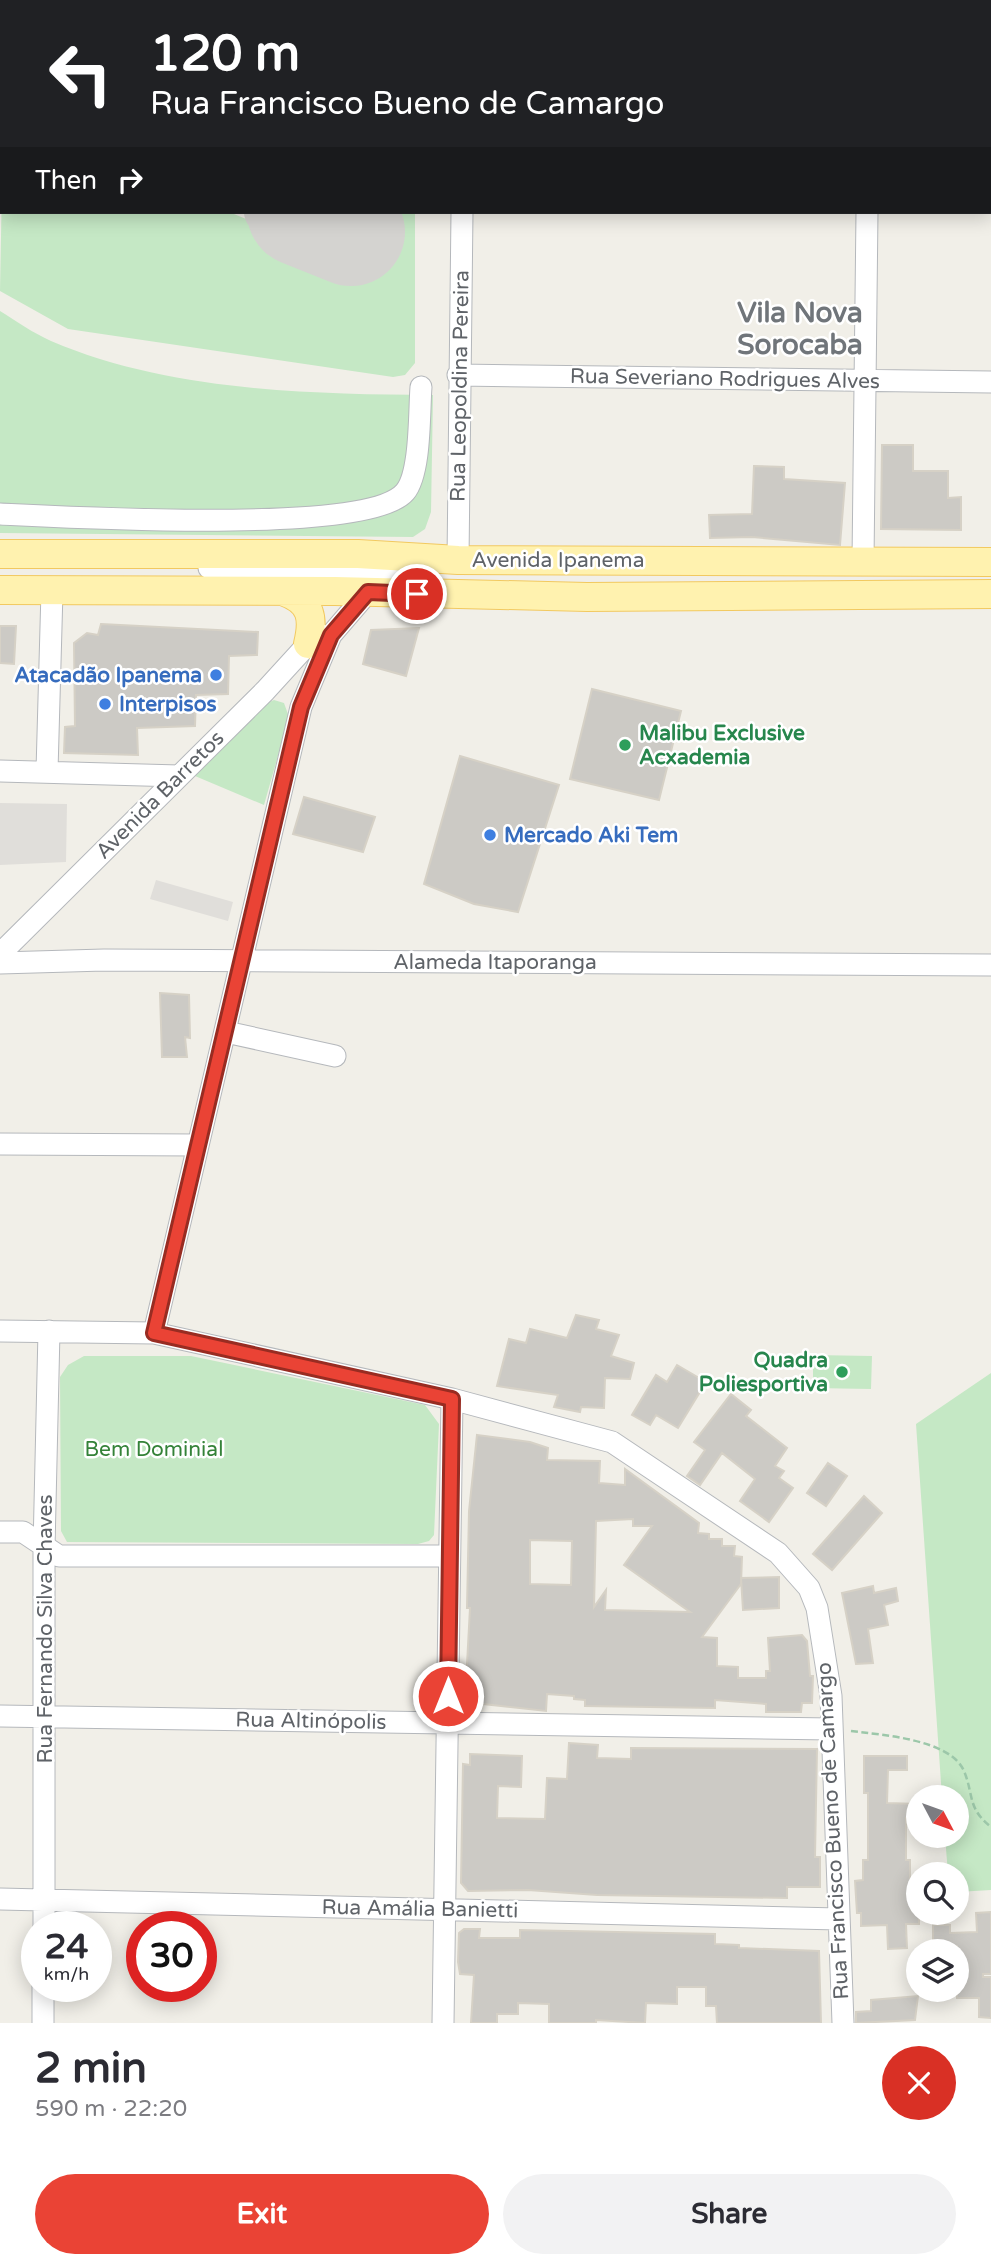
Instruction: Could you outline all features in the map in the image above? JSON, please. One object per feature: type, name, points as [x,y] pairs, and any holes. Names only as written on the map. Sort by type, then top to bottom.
[{"type":"main road","name":"Avenida Ipanema","points":[[0,554],[405,556],[458,560],[991,562]]},
{"type":"main road","points":[[365,584],[405,556]]},
{"type":"main road","name":"Avenida Ipanema","points":[[0,590],[285,592],[365,584],[587,597],[991,594]]},
{"type":"main road","points":[[285,592],[298,596],[310,613],[313,624],[308,645]]},
{"type":"street","name":"Rua Leopoldina Pereira","points":[[458,560],[458,375],[462,214]]},
{"type":"street","points":[[863,561],[867,214]]},
{"type":"street","name":"Rua Severiano Rodrigues Alves","points":[[458,375],[991,382]]},
{"type":"street","points":[[0,514],[255,520],[359,513],[388,504],[405,492],[414,471],[421,387]]},
{"type":"street","points":[[0,565],[365,584],[991,573]]},
{"type":"street","points":[[0,579],[365,584],[991,585]]},
{"type":"street","points":[[154,1333],[301,707],[331,635],[365,584]]},
{"type":"street","name":"Avenida Barretos","points":[[0,954],[265,691],[365,584]]},
{"type":"street","points":[[47,771],[52,591]]},
{"type":"street","points":[[265,691],[297,696],[301,707]]},
{"type":"street","points":[[0,771],[179,776]]},
{"type":"street","points":[[141,775],[152,787],[154,801]]},
{"type":"street","name":"Avenida Barretos","points":[[44,962],[34,938],[38,923],[49,904]]},
{"type":"street","name":"Alameda Itaporanga","points":[[0,963],[991,965]]},
{"type":"street","points":[[226,1032],[335,1056]]},
{"type":"street","points":[[0,1144],[197,1145]]},
{"type":"street","name":"Rua Francisco Bueno de Camargo","points":[[0,1331],[154,1333],[452,1399],[612,1442],[778,1553],[809,1588],[817,1608],[831,1696],[843,2023]]},
{"type":"street","name":"Rua Fernando Silva Chaves","points":[[44,1911],[44,1548],[49,1331]]},
{"type":"street","points":[[443,2023],[452,1399]]},
{"type":"street","points":[[0,1532],[23,1532],[59,1556],[449,1556]]},
{"type":"street","name":"Rua Altinópolis","points":[[0,1716],[832,1729]]},
{"type":"street","name":"Rua Amália Banietti","points":[[0,1899],[839,1919]]},
{"type":"street","points":[[43,2002],[43,2023]]},
{"type":"path","points":[[832,1729],[880,1734],[944,1749],[963,1770],[971,1805],[991,1827]]},
{"type":"shaded area","points":[[0,803],[67,804],[66,862],[0,865]]},
{"type":"shaded area","points":[[156,880],[233,902],[228,921],[150,899]]},
{"type":"green space","points":[[1,214],[234,214],[345,259],[363,214],[415,214],[415,363],[405,375],[393,377],[68,329],[0,291]]},
{"type":"green space","points":[[0,311],[44,338],[96,358],[190,380],[288,391],[433,395],[431,512],[425,529],[413,537],[0,533]]},
{"type":"green space","points":[[274,700],[284,703],[289,717],[264,805],[195,776],[262,705]]},
{"type":"green space","name":"Quadra Poliesportiva","points":[[813,1355],[872,1356],[871,1389],[813,1388]]},
{"type":"green space","name":"Bem Dominial","points":[[84,1356],[191,1356],[425,1405],[439,1424],[434,1535],[429,1541],[418,1544],[67,1542],[61,1531],[60,1377],[68,1365]]},
{"type":"green space","points":[[991,1373],[991,1890],[969,1891],[969,1862],[947,1862],[946,1848],[970,1848],[970,1785],[941,1785],[916,1424]]},
{"type":"building","points":[[882,445],[913,445],[913,471],[948,471],[948,498],[961,497],[961,530],[881,529]]},
{"type":"building","points":[[754,466],[784,467],[784,479],[845,483],[840,545],[752,537],[710,538],[709,515],[752,514]]},
{"type":"building","name":"Interpisos","points":[[101,624],[258,632],[257,655],[229,656],[228,694],[196,695],[195,726],[137,728],[138,755],[64,753],[65,727],[75,726],[74,643],[87,633],[98,635]]},
{"type":"building","points":[[0,626],[16,626],[14,664],[0,663]]},
{"type":"building","points":[[419,628],[406,676],[363,664],[371,630]]},
{"type":"building","name":"Malibu Exclusive Acxademia","points":[[592,689],[681,711],[659,800],[570,779]]},
{"type":"building","name":"Mercado Aki Tem","points":[[460,756],[559,785],[518,912],[474,904],[424,884]]},
{"type":"building","points":[[304,797],[375,817],[363,852],[293,834]]},
{"type":"building","points":[[160,993],[189,995],[190,1038],[185,1037],[187,1057],[162,1057]]},
{"type":"building","points":[[576,1315],[599,1320],[596,1329],[619,1335],[611,1356],[634,1363],[630,1379],[605,1378],[604,1408],[581,1407],[580,1412],[554,1407],[558,1395],[497,1386],[509,1339],[526,1343],[530,1329],[567,1338]]},
{"type":"building","points":[[677,1365],[706,1382],[678,1428],[656,1415],[650,1425],[632,1415],[656,1375],[667,1382]]},
{"type":"building","points":[[731,1394],[751,1410],[746,1416],[787,1448],[775,1466],[784,1471],[779,1478],[793,1488],[769,1522],[740,1501],[755,1479],[722,1453],[700,1485],[687,1476],[705,1450],[694,1442]]},
{"type":"building","points":[[477,1435],[530,1442],[548,1448],[547,1460],[600,1461],[599,1483],[625,1485],[625,1469],[699,1523],[698,1533],[709,1534],[709,1539],[722,1539],[722,1546],[735,1546],[734,1556],[742,1557],[741,1584],[702,1637],[717,1638],[717,1666],[738,1667],[738,1678],[766,1678],[766,1671],[770,1671],[768,1638],[802,1635],[807,1641],[810,1676],[813,1676],[812,1703],[802,1703],[801,1712],[766,1712],[766,1704],[715,1700],[715,1708],[585,1706],[585,1700],[574,1699],[574,1696],[547,1694],[546,1711],[465,1702],[470,1608],[467,1608],[469,1511]],"holes":[[[633,1519],[633,1526],[652,1526],[624,1565],[690,1612],[605,1610],[606,1590],[594,1607],[596,1521]],[[530,1540],[572,1541],[571,1585],[530,1584]]]},
{"type":"building","points":[[828,1463],[847,1476],[826,1506],[807,1493]]},
{"type":"building","points":[[864,1496],[882,1513],[832,1570],[813,1554]]},
{"type":"building","points":[[779,1577],[779,1608],[743,1610],[741,1578]]},
{"type":"building","points":[[873,1586],[874,1593],[896,1588],[898,1601],[884,1605],[888,1625],[868,1629],[873,1663],[856,1664],[842,1593]]},
{"type":"building","points":[[569,1743],[598,1745],[597,1758],[631,1759],[631,1748],[817,1749],[815,1857],[820,1857],[820,1887],[787,1887],[787,1898],[597,1895],[528,1890],[468,1891],[461,1883],[463,1764],[470,1765],[470,1754],[522,1756],[521,1787],[498,1786],[497,1818],[545,1819],[547,1778],[567,1779]]},
{"type":"building","points":[[864,1756],[907,1756],[907,1770],[888,1770],[887,1803],[906,1804],[906,1860],[910,1862],[906,1862],[906,1948],[888,1949],[887,1925],[861,1926],[861,1913],[857,1913],[855,1881],[863,1880],[863,1860],[868,1860],[868,1793],[864,1793]]},
{"type":"building","points":[[991,1912],[991,1974],[983,1974],[983,1977],[991,1977],[991,2018],[979,2017],[979,1998],[969,1998],[969,1939],[933,1939],[933,1925],[950,1925],[950,1933],[977,1932],[976,1913]]},
{"type":"building","points":[[464,1929],[480,1929],[479,1938],[520,1938],[520,1930],[715,1934],[715,1944],[739,1945],[739,1948],[819,1951],[821,2023],[717,2023],[716,2006],[706,2006],[706,1987],[677,1987],[677,2004],[646,2003],[645,2023],[596,2020],[596,2023],[549,2023],[549,2004],[518,2003],[518,2014],[497,2014],[497,2023],[471,2023],[474,1975],[460,1974],[458,1962],[459,1933]]},
{"type":"building","points":[[906,1997],[906,2002],[917,2002],[915,2020],[856,2023],[856,2012],[871,2011],[871,2000]]},
{"type":"taxiway","points":[[269,214],[288,225],[310,231],[331,228],[349,214]]},
{"type":"runway","points":[[306,214],[351,232]]},
{"type":"place","name":"Atacadão Ipanema","points":[[216,675]]},
{"type":"place","name":"Interpisos","points":[[105,704]]},
{"type":"place","name":"Malibu Exclusive Acxademia","points":[[625,745]]},
{"type":"place","name":"Mercado Aki Tem","points":[[490,835]]},
{"type":"place","name":"Quadra Poliesportiva","points":[[842,1372]]},
{"type":"district","name":"Vila Nova Sorocaba","points":[[800,329]]},
{"type":"route","points":[[417,594],[368,592],[331,635],[301,707],[154,1333],[452,1399],[448,1696]]}]
